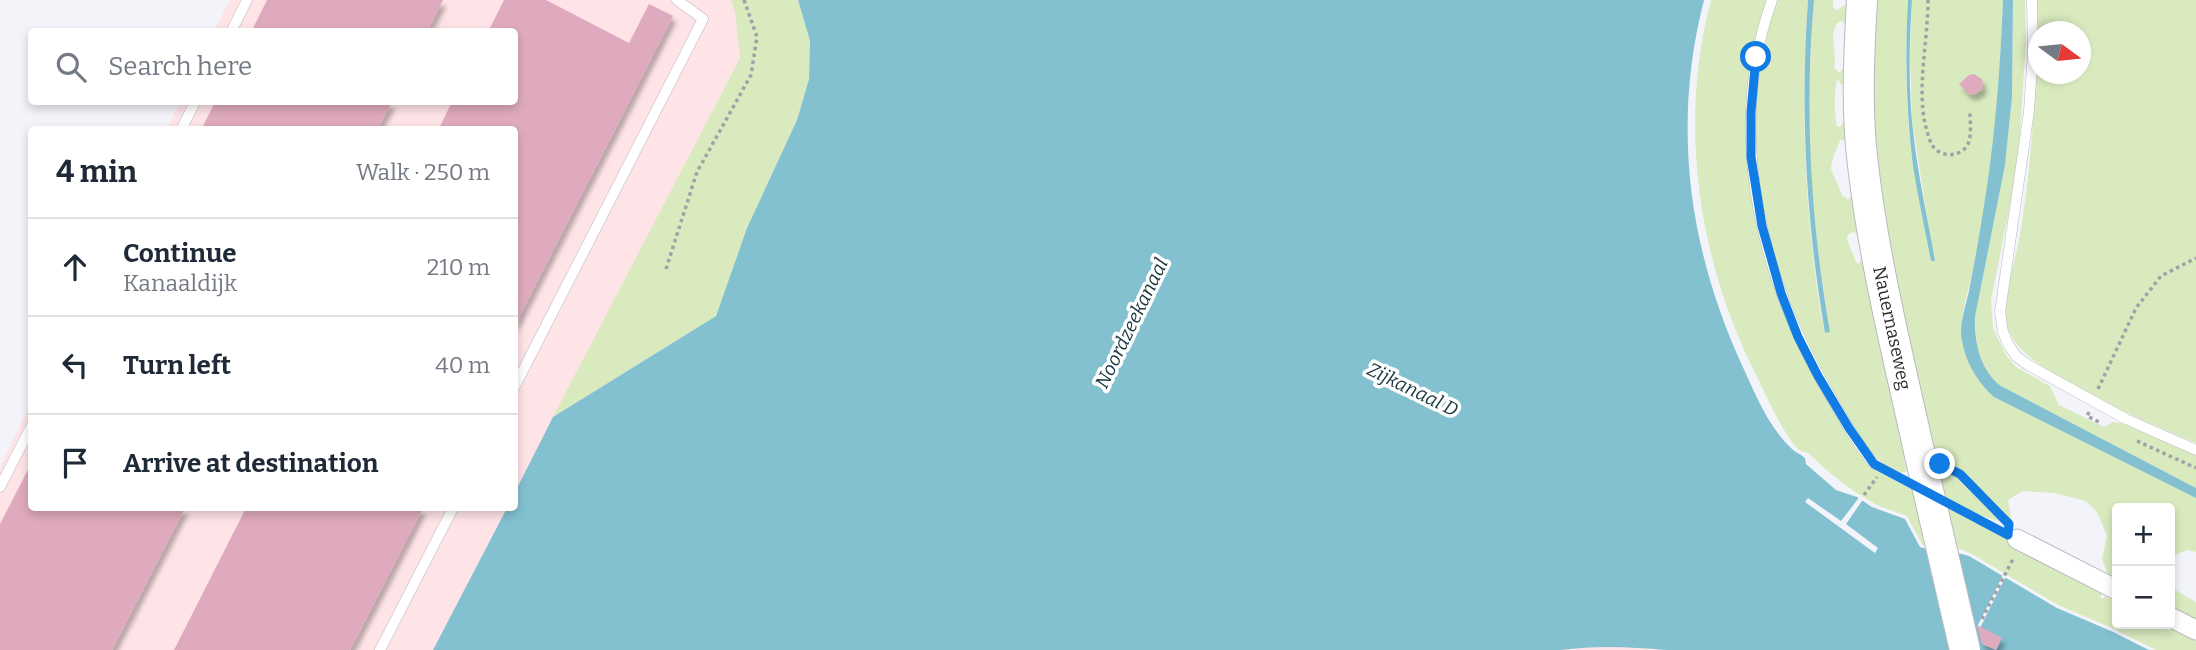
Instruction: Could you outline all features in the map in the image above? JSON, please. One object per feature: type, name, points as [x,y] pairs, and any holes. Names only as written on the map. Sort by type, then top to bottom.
[{"type":"main road","name":"Nauernaseweg","points":[[1862,0],[1859,75],[1862,162],[1880,273],[1920,462],[1972,639]]},
{"type":"street","points":[[2014,541],[2112,588]]},
{"type":"street","points":[[2175,620],[2196,631]]},
{"type":"lane","points":[[233,28],[247,0]]},
{"type":"lane","points":[[518,379],[703,19],[677,0]]},
{"type":"lane","points":[[1772,0],[1756,57],[1751,112],[1751,157],[1762,226],[1781,293],[1798,337],[1849,428],[1878,467]]},
{"type":"lane","points":[[2032,0],[2033,51],[2029,111],[2002,300],[2000,322],[2003,332],[2016,356],[2046,376],[2126,419],[2196,450]]},
{"type":"lane","points":[[183,126],[194,105]]},
{"type":"lane","points":[[0,487],[28,433]]},
{"type":"lane","points":[[380,650],[451,511]]},
{"type":"path","points":[[666,269],[697,172],[751,75],[757,37],[744,0]]},
{"type":"path","points":[[1928,0],[1923,101],[1925,123],[1934,148],[1952,155],[1964,149],[1970,138],[1970,111]]},
{"type":"path","points":[[2099,422],[2087,416],[2136,309],[2161,276],[2196,257]]},
{"type":"path","points":[[2132,438],[2196,468]]},
{"type":"path","points":[[1892,475],[1920,462],[1960,474],[2009,524],[2014,541],[1972,639]]},
{"type":"path","points":[[1864,495],[1878,467],[1901,480]]},
{"type":"path","points":[[1955,508],[2014,541]]},
{"type":"shaded area","points":[[230,0],[731,0],[735,12],[740,58],[518,486],[518,126],[168,126],[178,105],[518,105],[518,28],[216,28]]},
{"type":"shaded area","points":[[28,409],[28,511],[505,511],[433,650],[0,650],[0,467]]},
{"type":"shaded area","points":[[1584,646],[1625,647],[1666,650],[1561,650]]},
{"type":"green space","points":[[731,0],[798,0],[810,41],[809,79],[797,120],[747,228],[716,316],[553,417],[740,58],[735,12]]},
{"type":"green space","points":[[1711,0],[1767,0],[1754,54],[1747,109],[1746,152],[1754,209],[1781,305],[1796,340],[1834,412],[1865,461],[1879,472],[2104,589],[2100,598],[2105,596],[2112,600],[2112,628],[2058,605],[1970,553],[1954,547],[1922,544],[1907,516],[1866,499],[1794,445],[1774,411],[1736,331],[1708,239],[1699,191],[1695,143],[1701,47]]},
{"type":"green space","points":[[1776,0],[1808,0],[1804,95],[1805,158],[1814,263],[1825,333],[1830,332],[1816,235],[1809,138],[1813,9],[1814,0],[1833,0],[1833,7],[1837,10],[1846,4],[1846,0],[1852,0],[1906,451],[1903,453],[1905,464],[1910,463],[1911,470],[1897,474],[1877,458],[1861,439],[1814,356],[1795,315],[1768,230],[1760,186],[1756,97],[1762,52]],"holes":[[[1841,21],[1845,24],[1844,68],[1839,73],[1834,67],[1833,35],[1837,23]],[[1837,80],[1844,85],[1845,120],[1840,127],[1837,126],[1835,115]],[[1840,140],[1846,141],[1853,194],[1848,200],[1842,195],[1831,169]],[[1853,232],[1858,234],[1862,260],[1857,264],[1847,239]]]},
{"type":"green space","points":[[1873,0],[1908,0],[1906,64],[1909,129],[1922,216],[1931,261],[1934,261],[1912,120],[1912,0],[2003,0],[1991,163],[1962,317],[1962,335],[1967,359],[1978,380],[1995,397],[2196,498],[2196,552],[2188,550],[2175,555],[2175,503],[2112,503],[2112,580],[2102,559],[2107,536],[2097,512],[2086,501],[2054,493],[2023,491],[2008,500],[2012,523],[1961,471],[1935,460],[1938,456],[1921,412],[1873,157]]},
{"type":"green space","points":[[2013,0],[2025,0],[2026,42],[2014,185],[1991,300],[1993,328],[2006,355],[2016,367],[2050,386],[2059,405],[2104,427],[2113,422],[2121,423],[2196,455],[2196,488],[2001,386],[1983,364],[1977,345],[1975,317],[2005,165],[2012,97]]},
{"type":"green space","points":[[2037,0],[2196,0],[2196,443],[2072,385],[2028,356],[2011,336],[2005,317],[2006,302],[2021,229],[2035,84],[2091,84],[2091,21],[2037,21]]},
{"type":"green space","points":[[1936,466],[1965,482],[2004,523],[1974,513],[1944,497]]},
{"type":"green space","points":[[2175,590],[2196,602],[2196,625],[2175,614]]},
{"type":"green space","points":[[2175,626],[2196,635],[2196,650],[2156,650],[2114,629],[2175,629]]},
{"type":"water","points":[[798,0],[1704,0],[1694,46],[1689,93],[1691,184],[1708,274],[1741,363],[1769,420],[1783,440],[1836,490],[1905,519],[1920,547],[1969,556],[2057,608],[2149,650],[1666,650],[1588,647],[1561,650],[433,650],[505,511],[518,511],[518,486],[553,417],[716,316],[747,228],[797,120],[809,79],[810,41]]},
{"type":"water","points":[[1808,0],[1814,0],[1810,83],[1811,167],[1818,250],[1830,332],[1825,333],[1813,250],[1806,167]]},
{"type":"water","points":[[1908,0],[1912,0],[1912,122],[1935,261],[1931,261],[1911,145],[1907,83]]},
{"type":"water","points":[[2003,0],[2013,0],[2012,97],[2005,165],[1975,317],[1976,336],[1983,364],[2001,386],[2196,488],[2196,498],[1994,397],[1976,376],[1968,360],[1961,328],[1991,159]]},
{"type":"pier","points":[[1861,495],[1864,498],[1846,524],[1878,548],[1875,553],[1805,502],[1808,498],[1841,521]]},
{"type":"pier","points":[[2004,573],[2007,574],[1980,628],[1977,627]]},
{"type":"building","points":[[267,0],[443,0],[429,28],[253,28]]},
{"type":"building","points":[[504,0],[546,0],[629,43],[649,4],[673,16],[518,319],[518,126],[440,126],[450,105],[518,105],[518,28],[490,28]]},
{"type":"building","points":[[1974,74],[1982,79],[1983,85],[1982,90],[1973,95],[1959,84]]},
{"type":"building","points":[[214,105],[390,105],[379,126],[203,126]]},
{"type":"building","points":[[28,470],[28,511],[183,511],[112,650],[0,650],[0,524]]},
{"type":"building","points":[[244,511],[421,511],[350,650],[174,650]]},
{"type":"building","points":[[1977,625],[2002,638],[1996,650],[1982,644]]},
{"type":"route","points":[[1756,57],[1751,112],[1751,157],[1762,226],[1781,293],[1798,337],[1818,376],[1874,464],[2008,535],[2009,524],[1960,474],[1940,464]]},
{"type":"water label","name":"Noordzeekanaal","points":[[1131,323]]},
{"type":"water label","name":"Zijkanaal D","points":[[1413,389]]}]
